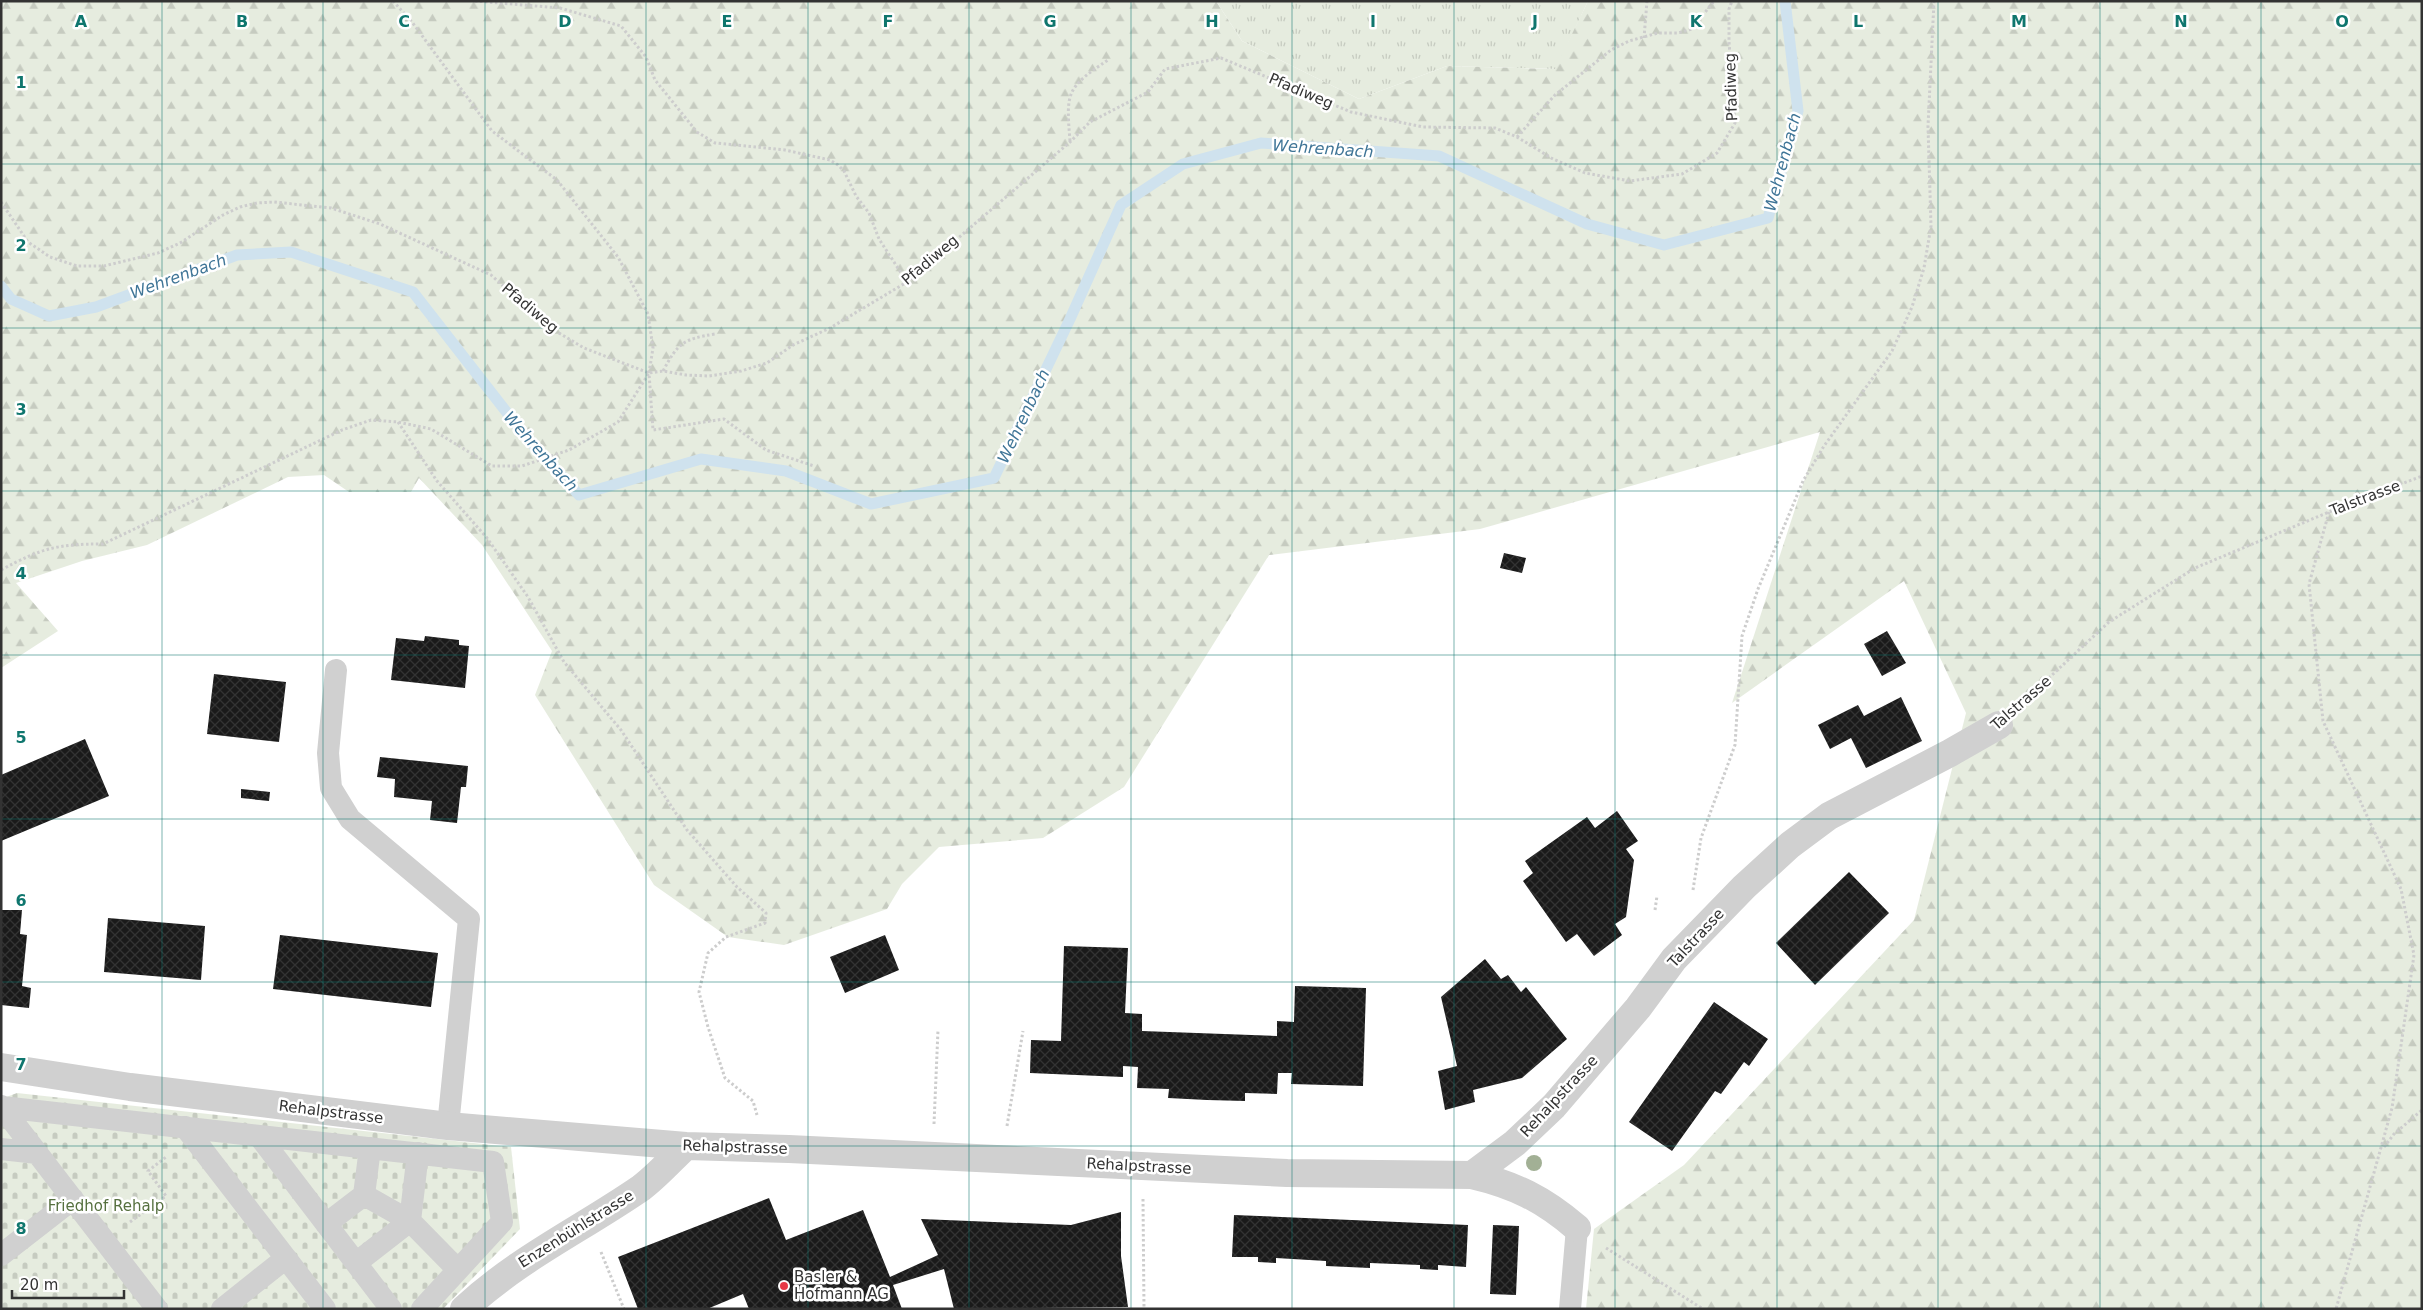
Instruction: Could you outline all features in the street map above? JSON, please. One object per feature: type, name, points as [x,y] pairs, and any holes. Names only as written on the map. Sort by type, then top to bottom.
[{"type":"street","name":"Talstrasse","points":[[1638,1008],[1674,959],[1744,886],[1790,845],[1829,816],[1950,754],[1999,725]]},
{"type":"street","name":"Rehalpstrasse","points":[[1472,1175],[1536,1125],[1638,1008]]},
{"type":"street","name":"Rehalpstrasse","points":[[1,1067],[130,1087],[448,1126],[686,1146],[1287,1173],[1472,1175],[1501,1182],[1527,1192],[1554,1208],[1577,1228]]},
{"type":"street","name":"Enzenbühlstrasse","points":[[464,1309],[490,1285],[540,1249],[589,1221],[642,1187],[686,1146]]},
{"type":"lane","points":[[336,670],[328,753],[330,788],[350,819],[469,919],[448,1126]]},
{"type":"lane","points":[[1,1107],[189,1133],[259,1136],[493,1162],[502,1222],[422,1309]]},
{"type":"lane","points":[[1,1107],[157,1309]]},
{"type":"lane","points":[[189,1133],[325,1309]]},
{"type":"lane","points":[[259,1136],[391,1309]]},
{"type":"lane","points":[[326,1224],[364,1195],[370,1148]]},
{"type":"lane","points":[[1,1149],[37,1152]]},
{"type":"lane","points":[[356,1263],[410,1221],[418,1153]]},
{"type":"lane","points":[[364,1195],[410,1221],[458,1270]]},
{"type":"lane","points":[[1,1255],[73,1199]]},
{"type":"lane","points":[[1570,1309],[1577,1228]]},
{"type":"lane","points":[[222,1309],[286,1258]]},
{"type":"path","points":[[393,1],[412,22],[492,131],[557,180],[618,257],[648,314],[653,348],[649,373],[652,430],[724,419],[766,450],[814,466]]},
{"type":"path","points":[[476,1],[560,8],[612,21],[629,33],[646,58],[655,80],[696,132],[705,139],[715,142],[785,150],[830,160],[838,165],[844,171],[856,196],[870,213],[879,239],[907,282]]},
{"type":"path","points":[[1644,38],[1647,1]]},
{"type":"path","points":[[1517,137],[1555,95],[1598,60],[1629,41],[1658,33],[1678,32],[1692,28],[1714,1]]},
{"type":"path","name":"Pfadiweg","points":[[1,202],[28,242],[50,256],[77,266],[104,266],[158,253],[180,243],[223,215],[240,207],[257,203],[274,202],[331,208],[380,224],[491,275],[549,328],[584,348],[649,373],[663,371],[709,376],[741,371],[767,363],[793,345],[830,328],[907,282],[1070,142],[1090,122],[1148,92],[1165,69],[1221,58],[1351,112],[1423,127],[1495,128],[1517,137],[1553,159],[1585,173],[1630,181],[1682,174],[1718,153],[1735,123],[1729,42],[1729,9],[1732,1]]},
{"type":"path","points":[[1692,892],[1701,838],[1735,745],[1742,636],[1758,589],[1803,481],[1824,446],[1892,351],[1912,307],[1924,268],[1931,226],[1928,126],[1934,1]]},
{"type":"path","points":[[1070,142],[1067,103],[1072,90],[1080,78],[1108,60]]},
{"type":"path","points":[[663,371],[676,348],[686,340],[715,334]]},
{"type":"path","points":[[1,570],[35,552],[67,544],[103,544],[342,430],[371,420],[398,422],[431,429],[492,466],[522,466],[569,450],[618,422],[649,373]]},
{"type":"path","points":[[398,422],[437,481],[487,538],[528,597],[564,662],[621,730],[686,830],[737,887],[766,913],[765,923],[726,937],[708,954],[699,992],[708,1027],[725,1078],[753,1101],[759,1123],[748,1148]]},
{"type":"path","name":"Talstrasse","points":[[1999,725],[2108,622],[2195,568],[2329,512],[2422,476]]},
{"type":"path","points":[[2329,512],[2308,584],[2323,722],[2401,889],[2414,956],[2392,1108],[2382,1150],[2336,1309]]},
{"type":"path","points":[[1655,910],[1657,896]]},
{"type":"path","points":[[934,1125],[938,1030]]},
{"type":"path","points":[[1006,1128],[1023,1031]]},
{"type":"path","points":[[2382,1150],[2394,1134],[2422,1110]]},
{"type":"path","points":[[105,1241],[166,1196],[148,1171],[189,1133]]},
{"type":"path","points":[[1143,1189],[1144,1309]]},
{"type":"path","points":[[589,1221],[624,1309]]},
{"type":"path","points":[[1602,1245],[1703,1309]]},
{"type":"green space","points":[[1,1],[1216,1],[1242,41],[1359,99],[1447,66],[1555,69],[1588,1],[2422,1],[2422,1309],[1586,1309],[1594,1229],[1684,1165],[1914,920],[1966,713],[1904,581],[1732,703],[1820,432],[1480,529],[1269,555],[1124,787],[1043,838],[939,847],[902,884],[887,909],[784,945],[728,937],[654,885],[535,695],[552,651],[482,545],[419,478],[411,492],[349,492],[324,475],[288,477],[147,545],[82,561],[16,583],[58,631],[1,668]]},
{"type":"green space","points":[[1216,1],[1588,1],[1556,69],[1447,66],[1359,99],[1242,41]]},
{"type":"green space","name":"Friedhof Rehalp","points":[[17,1093],[511,1147],[520,1229],[443,1309],[1,1309],[1,1099]]},
{"type":"building","points":[[1504,553],[1526,558],[1522,573],[1500,568]]},
{"type":"building","points":[[1887,631],[1906,663],[1882,676],[1864,644]]},
{"type":"building","points":[[425,636],[459,640],[459,645],[469,646],[465,688],[391,680],[396,638],[424,641]]},
{"type":"building","points":[[214,674],[286,682],[279,742],[207,734]]},
{"type":"building","points":[[1901,697],[1922,741],[1866,768],[1851,738],[1830,749],[1818,725],[1858,705],[1864,716]]},
{"type":"building","points":[[85,739],[109,796],[1,841],[1,775]]},
{"type":"building","points":[[380,757],[468,766],[466,787],[461,787],[457,823],[430,820],[432,801],[394,797],[395,779],[377,777]]},
{"type":"building","points":[[241,789],[270,792],[269,801],[241,798]]},
{"type":"building","points":[[1617,811],[1638,841],[1626,849],[1634,860],[1626,917],[1615,924],[1622,935],[1594,956],[1577,934],[1566,942],[1523,881],[1533,873],[1525,861],[1587,817],[1595,828]]},
{"type":"building","points":[[1849,872],[1889,913],[1815,985],[1776,943]]},
{"type":"building","points":[[1,910],[22,910],[20,934],[27,935],[22,986],[31,988],[29,1008],[1,1005]]},
{"type":"building","points":[[108,918],[205,926],[201,980],[104,972]]},
{"type":"building","points":[[280,935],[438,953],[431,1007],[273,989]]},
{"type":"building","points":[[885,935],[899,970],[845,993],[830,957]]},
{"type":"building","points":[[1064,946],[1128,948],[1125,1013],[1142,1014],[1142,1031],[1277,1036],[1277,1021],[1294,1022],[1295,986],[1366,988],[1363,1086],[1291,1084],[1292,1073],[1278,1073],[1277,1094],[1245,1093],[1245,1101],[1207,1100],[1168,1098],[1169,1089],[1137,1088],[1138,1067],[1123,1066],[1123,1077],[1030,1073],[1031,1040],[1061,1041]]},
{"type":"building","points":[[1485,959],[1501,979],[1508,975],[1521,992],[1526,987],[1567,1039],[1522,1078],[1473,1090],[1475,1102],[1445,1110],[1438,1071],[1457,1066],[1441,997]]},
{"type":"building","points":[[1714,1002],[1768,1039],[1749,1066],[1744,1062],[1721,1094],[1715,1091],[1672,1151],[1629,1122]]},
{"type":"building","points":[[769,1198],[786,1240],[863,1210],[890,1277],[938,1255],[921,1219],[1071,1225],[1121,1212],[1121,1256],[1128,1307],[954,1309],[944,1269],[893,1285],[902,1309],[749,1309],[743,1294],[707,1309],[638,1309],[618,1257]]},
{"type":"building","points":[[1234,1215],[1468,1225],[1466,1267],[1438,1265],[1438,1270],[1420,1269],[1420,1265],[1370,1263],[1370,1268],[1326,1266],[1326,1261],[1276,1258],[1276,1263],[1258,1262],[1258,1257],[1232,1257]]},
{"type":"building","points":[[1493,1225],[1519,1226],[1516,1295],[1490,1294]]},
{"type":"waterway","name":"Wehrenbach","points":[[1,286],[11,299],[49,316],[96,307],[237,255],[291,252],[413,292],[526,437],[579,495],[701,459],[786,471],[871,504],[994,478],[1070,319],[1121,205],[1183,164],[1261,143],[1439,156],[1587,224],[1664,245],[1768,218],[1798,111],[1785,1]]},
{"type":"place","name":"Basler & Hofmann AG","points":[[784,1286]]}]
